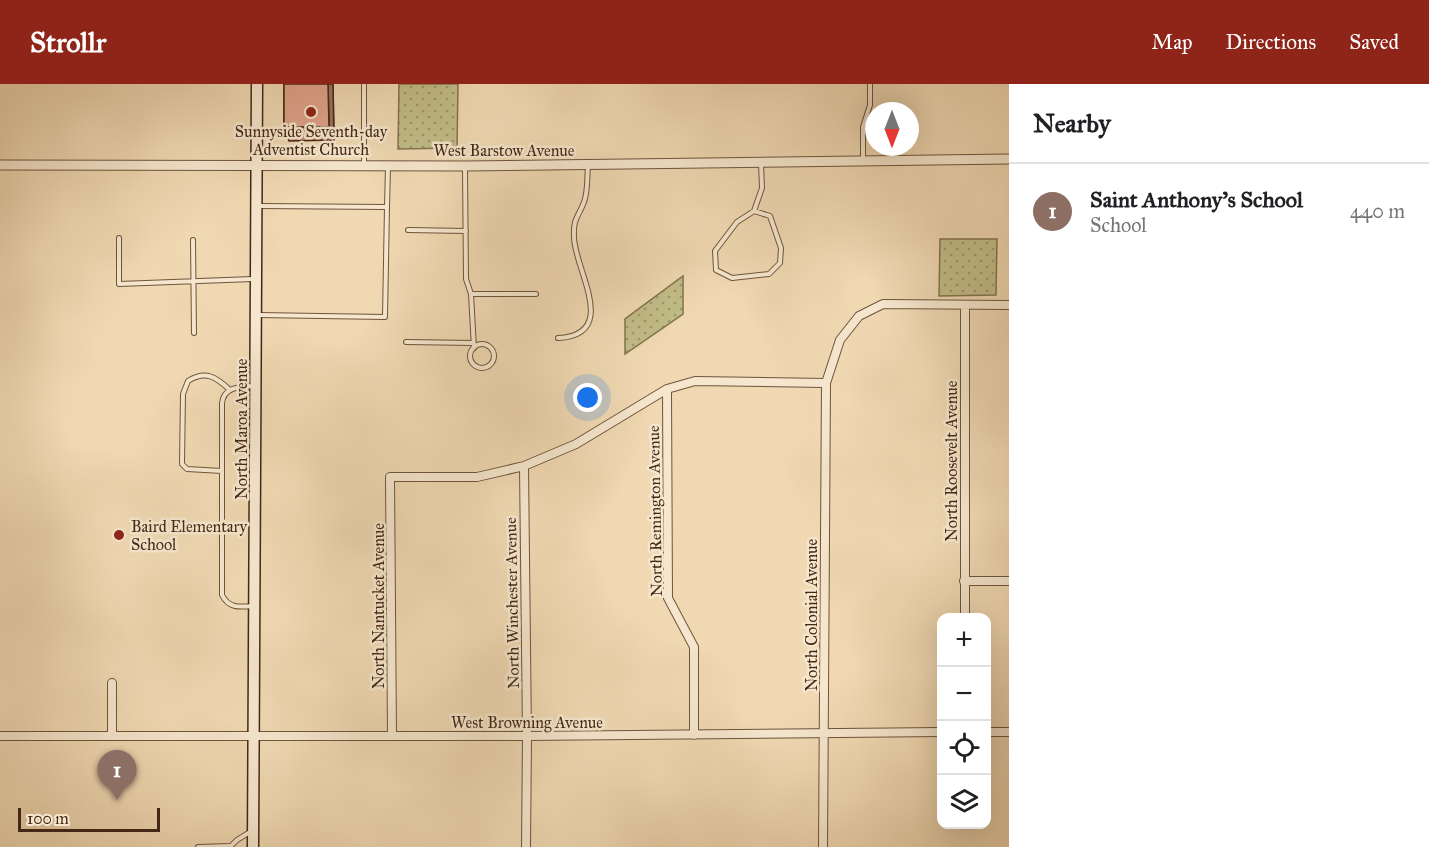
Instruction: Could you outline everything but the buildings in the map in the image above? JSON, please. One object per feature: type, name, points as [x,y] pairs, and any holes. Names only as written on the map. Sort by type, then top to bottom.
[{"type":"main road","name":"North Maroa Avenue","points":[[253,847],[257,84]]},
{"type":"street","name":"West Barstow Avenue","points":[[0,165],[465,166],[1009,159]]},
{"type":"street","name":"North Colonial Avenue","points":[[823,847],[826,383],[840,340],[860,316],[883,304],[1009,305]]},
{"type":"street","name":"North Roosevelt Avenue","points":[[964,613],[965,306]]},
{"type":"street","points":[[524,466],[576,444],[667,389],[695,381],[826,383]]},
{"type":"street","name":"North Remington Avenue","points":[[667,389],[668,598],[694,647],[694,735]]},
{"type":"street","name":"North Nantucket Avenue","points":[[392,735],[390,477],[477,477],[524,466]]},
{"type":"street","name":"North Winchester Avenue","points":[[524,466],[526,847]]},
{"type":"street","points":[[964,581],[1009,581]]},
{"type":"street","points":[[112,683],[112,736]]},
{"type":"street","name":"West Browning Avenue","points":[[0,736],[527,736],[937,732]]},
{"type":"street","points":[[991,732],[1009,732]]},
{"type":"lane","points":[[364,84],[364,166]]},
{"type":"lane","points":[[863,160],[863,127],[870,105],[870,84]]},
{"type":"lane","points":[[754,211],[771,216],[781,248],[780,263],[769,274],[732,278],[716,270],[715,251],[737,222],[754,211],[762,188],[761,163]]},
{"type":"lane","points":[[558,338],[571,337],[582,332],[589,324],[591,311],[587,284],[573,240],[574,220],[585,201],[588,165]]},
{"type":"lane","points":[[256,315],[385,317],[388,166]]},
{"type":"lane","points":[[406,342],[473,345],[485,345],[491,349],[494,356],[491,364],[481,369],[474,365],[470,358],[473,345],[471,294],[466,279],[465,166]]},
{"type":"lane","points":[[257,206],[387,207]]},
{"type":"lane","points":[[408,230],[466,231]]},
{"type":"lane","points":[[119,238],[119,284],[257,279]]},
{"type":"lane","points":[[192,240],[194,333]]},
{"type":"lane","points":[[471,294],[536,294]]},
{"type":"lane","points":[[222,471],[187,469],[182,465],[184,389],[192,378],[208,375],[217,377],[230,390]]},
{"type":"lane","points":[[255,606],[233,606],[222,596],[222,399],[230,390],[237,387],[256,386]]},
{"type":"lane","points":[[198,847],[230,847],[253,831]]},
{"type":"shaded area","points":[[399,84],[458,84],[457,148],[398,149]]},
{"type":"shaded area","points":[[940,239],[997,239],[996,295],[939,296]]},
{"type":"shaded area","points":[[683,276],[683,314],[625,354],[625,319]]},
{"type":"place","name":"Sunnyside Seventh-day Adventist Church","points":[[311,112]]},
{"type":"place","name":"Baird Elementary School","points":[[119,535]]},
{"type":"place","name":"Saint Anthony's School","points":[[117,800]]}]
